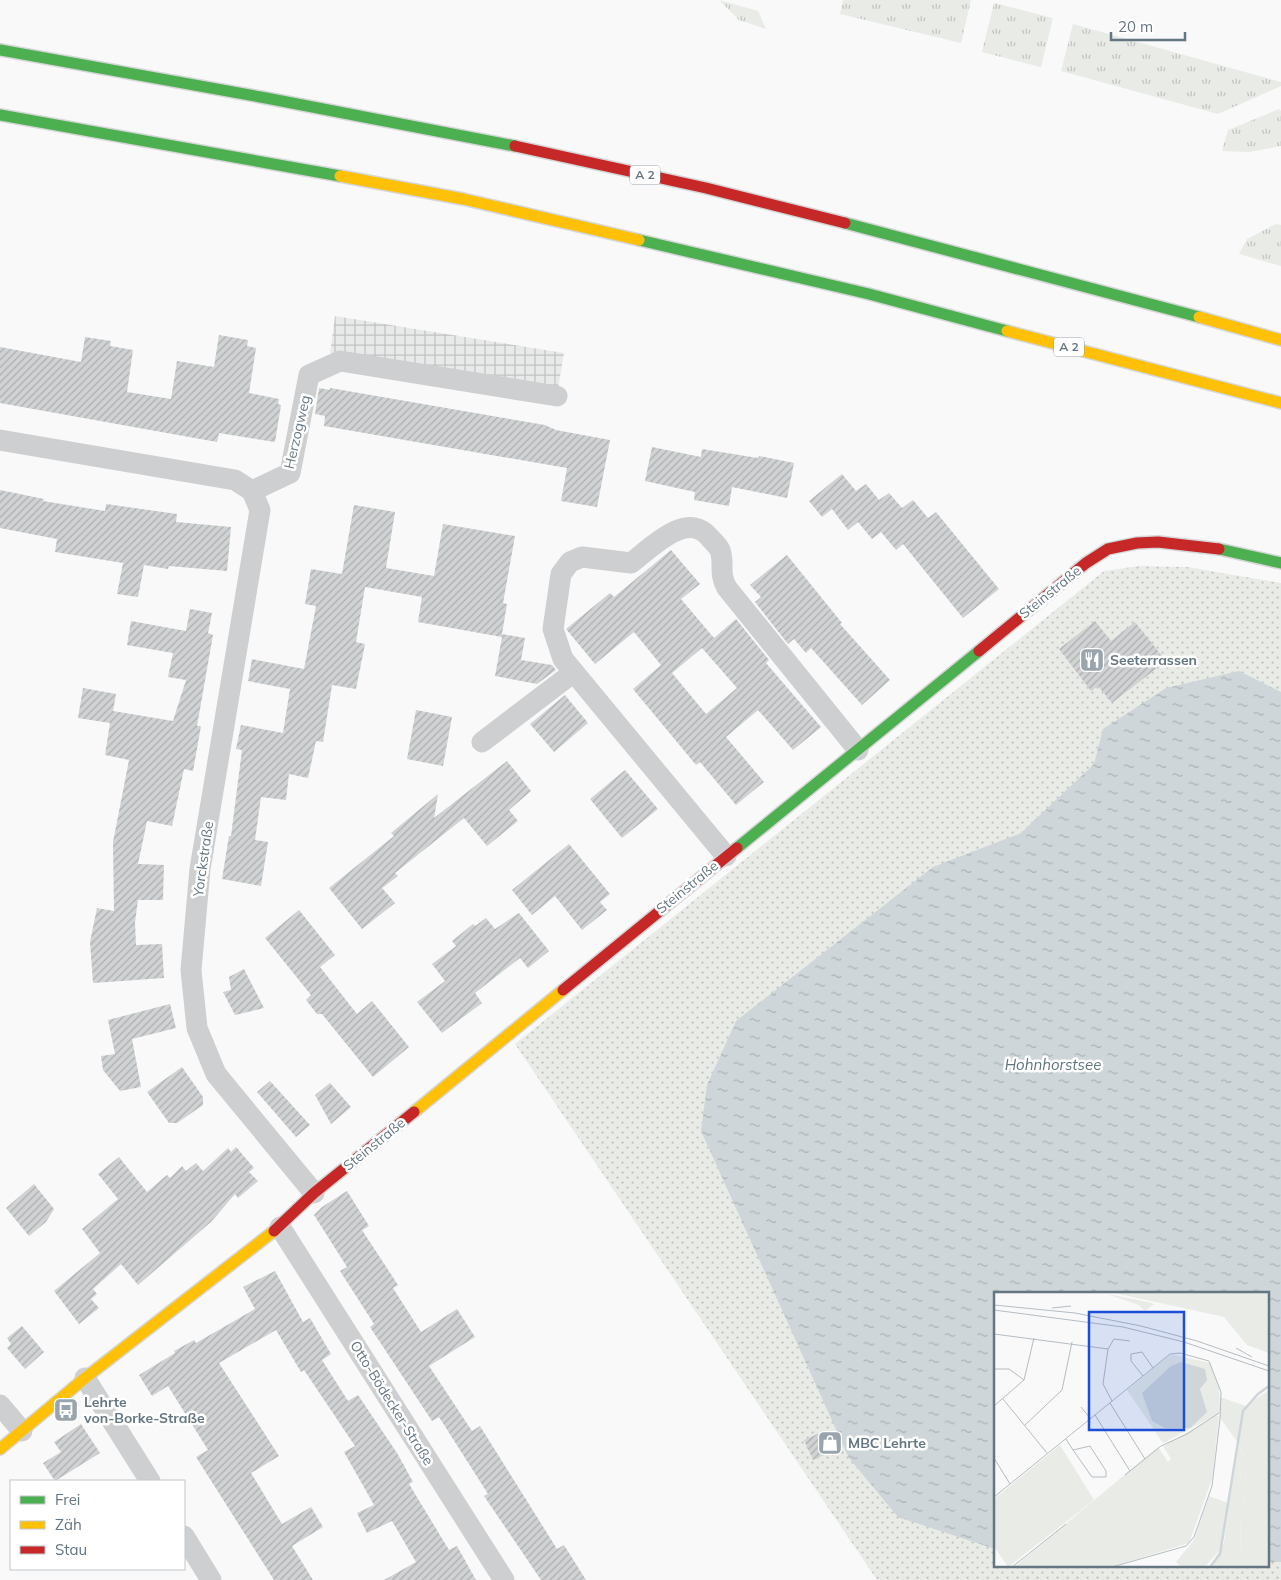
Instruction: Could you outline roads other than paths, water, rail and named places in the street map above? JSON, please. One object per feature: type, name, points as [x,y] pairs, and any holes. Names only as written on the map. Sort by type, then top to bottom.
[{"type":"main road","name":"A 2","points":[[0,50],[468,137],[704,188],[1015,266],[1281,340]]},
{"type":"main road","name":"A 2","points":[[0,115],[463,199],[869,294],[1281,403]]},
{"type":"main road","points":[[1270,400],[1281,408]]},
{"type":"main road","name":"Steinstraße","points":[[0,1449],[85,1378],[280,1227],[314,1193],[1086,563],[1114,546],[1169,542],[1219,548],[1281,563]]},
{"type":"street","name":"Herzogweg","points":[[252,491],[290,473],[309,375],[340,361],[557,396]]},
{"type":"street","points":[[0,440],[235,480],[252,491]]},
{"type":"street","name":"Yorckstraße","points":[[252,491],[260,510],[200,869],[191,970],[197,1028],[216,1074],[314,1193]]},
{"type":"street","name":"Steinstraße","points":[[726,856],[563,659],[556,644],[553,629],[561,574],[570,562],[582,557],[631,563],[677,529],[692,528],[706,533],[720,550],[721,577],[727,588],[858,750]]},
{"type":"street","points":[[482,742],[574,672]]},
{"type":"street","name":"Otto-Bödecker-Straße","points":[[280,1227],[504,1580]]},
{"type":"street","points":[[85,1378],[149,1480]]},
{"type":"street","points":[[0,1405],[22,1431]]},
{"type":"street","points":[[185,1538],[211,1580]]},
{"type":"water","name":"Hohnhorstsee","points":[[1239,671],[1281,692],[1281,1562],[1268,1562],[1268,1292],[994,1292],[994,1549],[898,1517],[849,1458],[701,1131],[707,1085],[736,1021],[933,867],[1021,833],[1094,764],[1103,729],[1166,688]]},
{"type":"place","name":"Seeterrassen","points":[[1092,660]]},
{"type":"place","name":"Lehrte von-Borke-Straße","points":[[66,1410]]},
{"type":"place","name":"MBC Lehrte","points":[[830,1443]]}]
